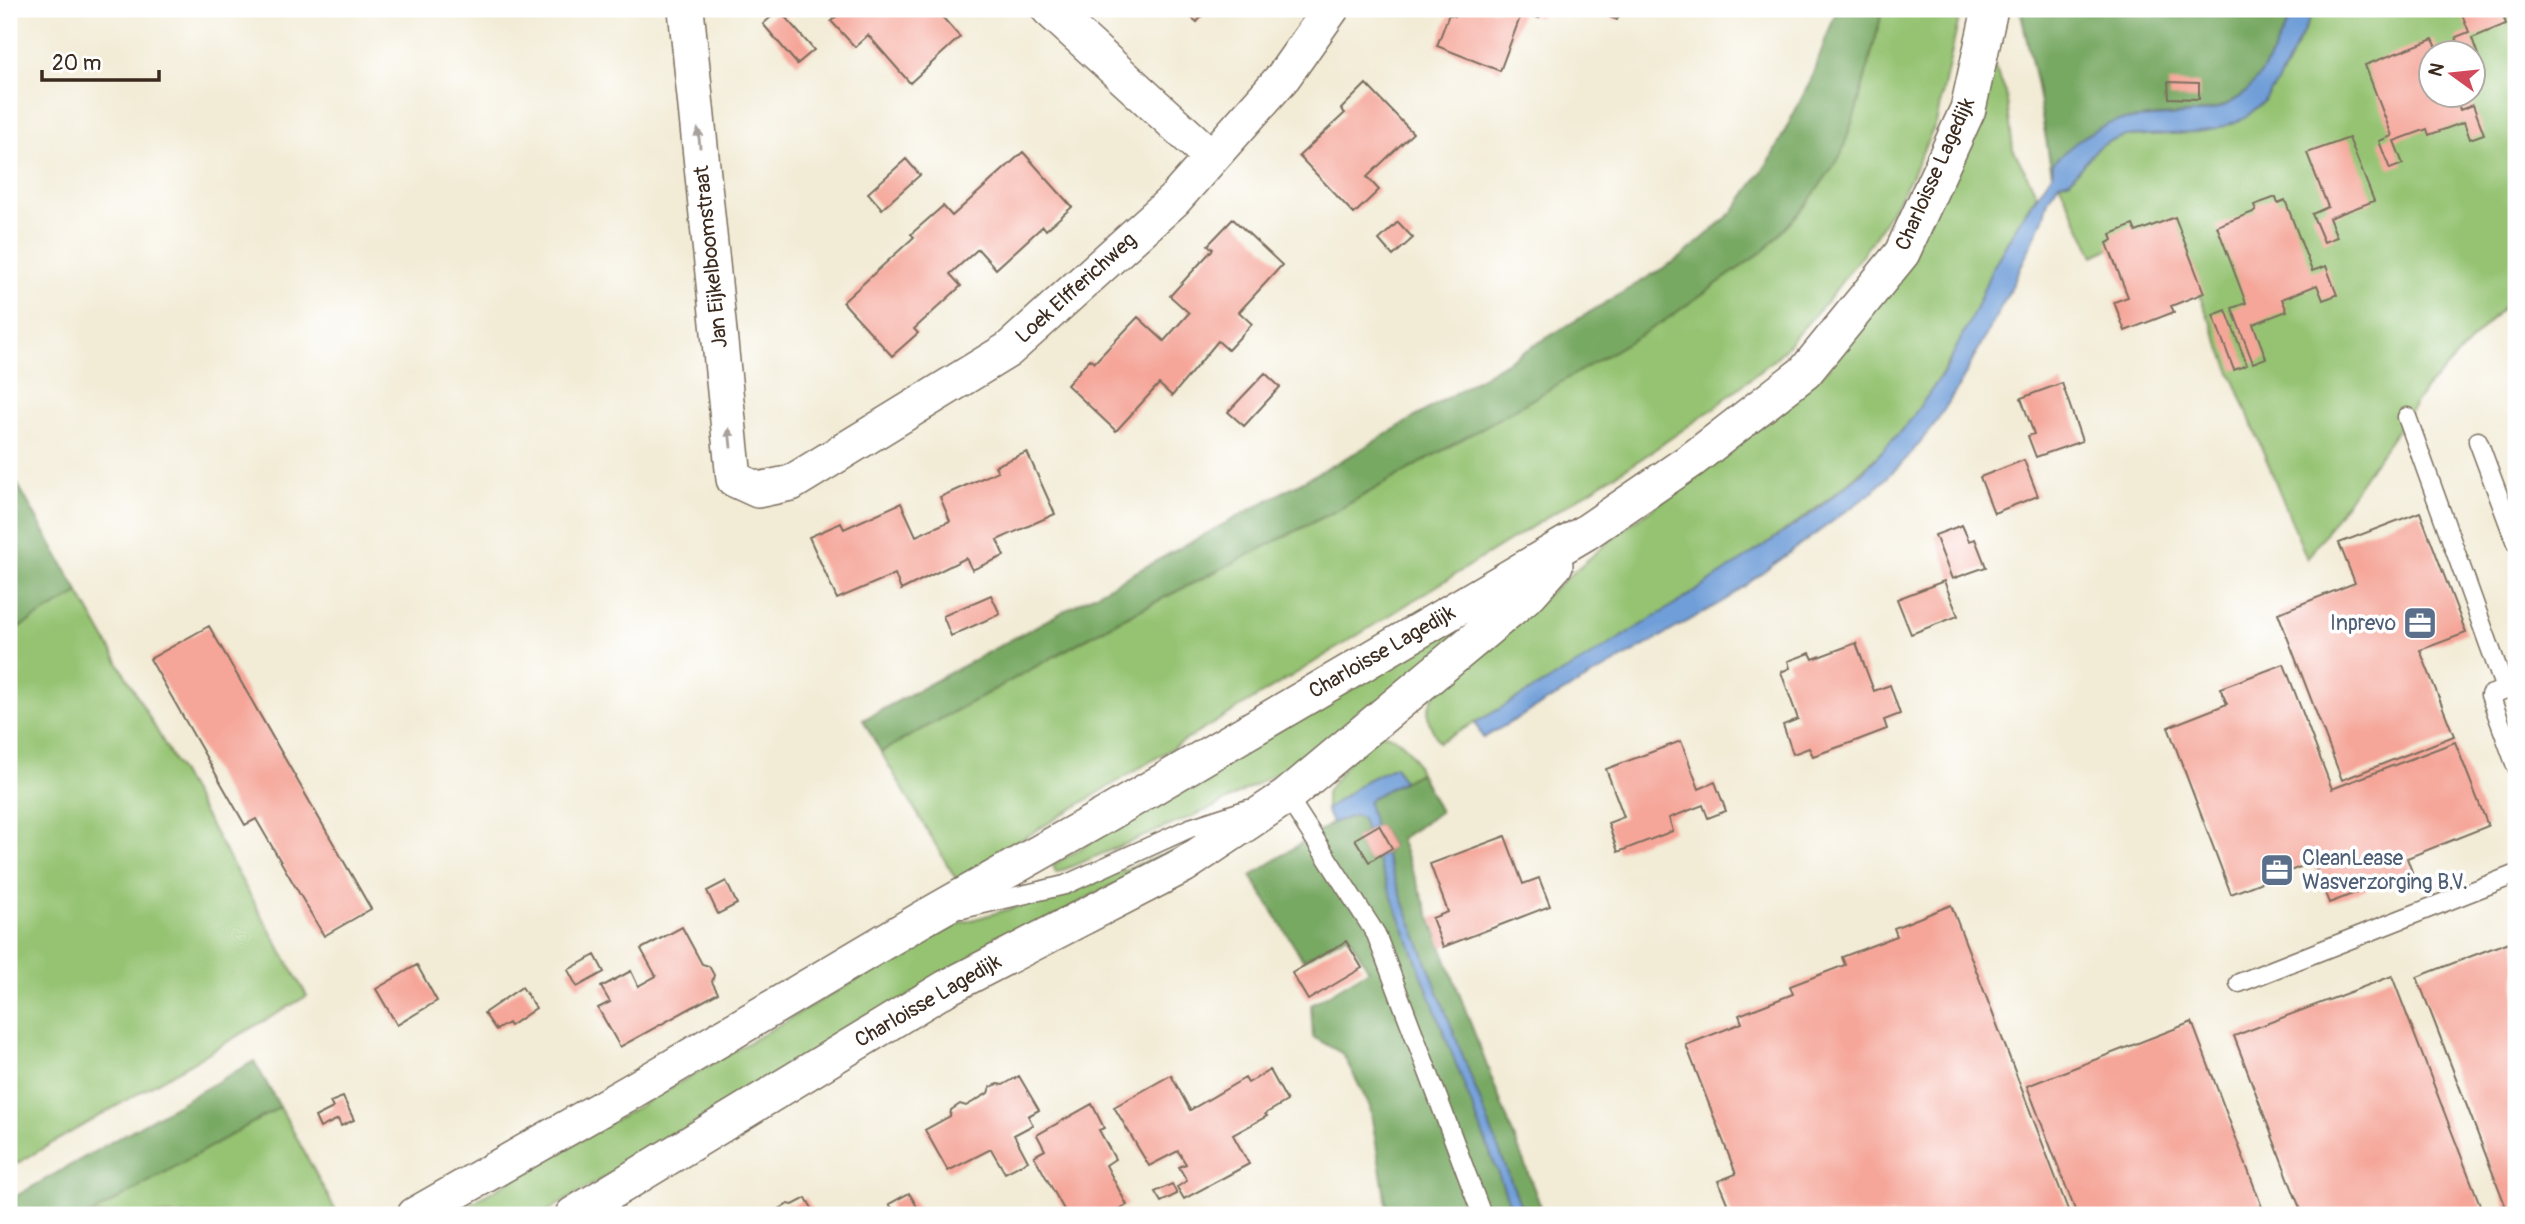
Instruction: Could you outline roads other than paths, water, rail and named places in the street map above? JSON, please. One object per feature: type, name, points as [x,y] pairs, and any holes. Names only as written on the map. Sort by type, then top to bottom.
[{"type":"street","name":"Jan Eijkelboomstraat","points":[[686,9],[734,480],[758,490]]},
{"type":"street","points":[[1049,9],[1211,157]]},
{"type":"street","name":"Loek Elfferichweg","points":[[758,490],[791,484],[1008,350],[1174,200],[1283,77],[1331,9]]},
{"type":"street","name":"Charloisse Lagedijk","points":[[415,1215],[1586,533],[1693,459],[1805,372],[1902,253],[1968,109],[1990,9]]},
{"type":"street","name":"Charloisse Lagedijk","points":[[573,1215],[946,988],[1184,865],[1287,796],[1530,593],[1586,533]]},
{"type":"lane","points":[[2407,417],[2511,687],[2490,695],[2516,766]]},
{"type":"lane","points":[[2478,441],[2516,543]]},
{"type":"lane","points":[[1287,796],[1376,934],[1482,1215]]},
{"type":"lane","name":"Charloisse Lagedijk","points":[[924,918],[1065,885],[1190,828],[1287,796]]},
{"type":"lane","points":[[2239,983],[2516,874]]},
{"type":"water","points":[[2295,9],[2315,9],[2277,83],[2263,102],[2245,118],[2217,129],[2126,136],[2110,141],[2096,149],[2070,180],[2059,183],[2048,200],[2043,219],[2013,284],[1959,386],[1937,421],[1908,457],[1871,493],[1727,599],[1483,738],[1475,723],[1690,595],[1814,512],[1863,472],[1908,423],[1945,371],[1991,271],[2019,222],[2052,174],[2053,163],[2081,138],[2106,125],[2132,119],[2203,112],[2220,108],[2235,100],[2249,89],[2263,71]]},
{"type":"water","points":[[1395,766],[1403,781],[1371,798],[1368,803],[1374,826],[1366,831],[1362,818],[1355,815],[1332,823],[1326,810],[1365,781]]},
{"type":"water","points":[[1385,854],[1524,1215],[1514,1215],[1377,858]]},
{"type":"place","name":"Inprevo","points":[[2420,623]]},
{"type":"place","name":"CleanLease Wasverzorging B.V.","points":[[2277,870]]}]
